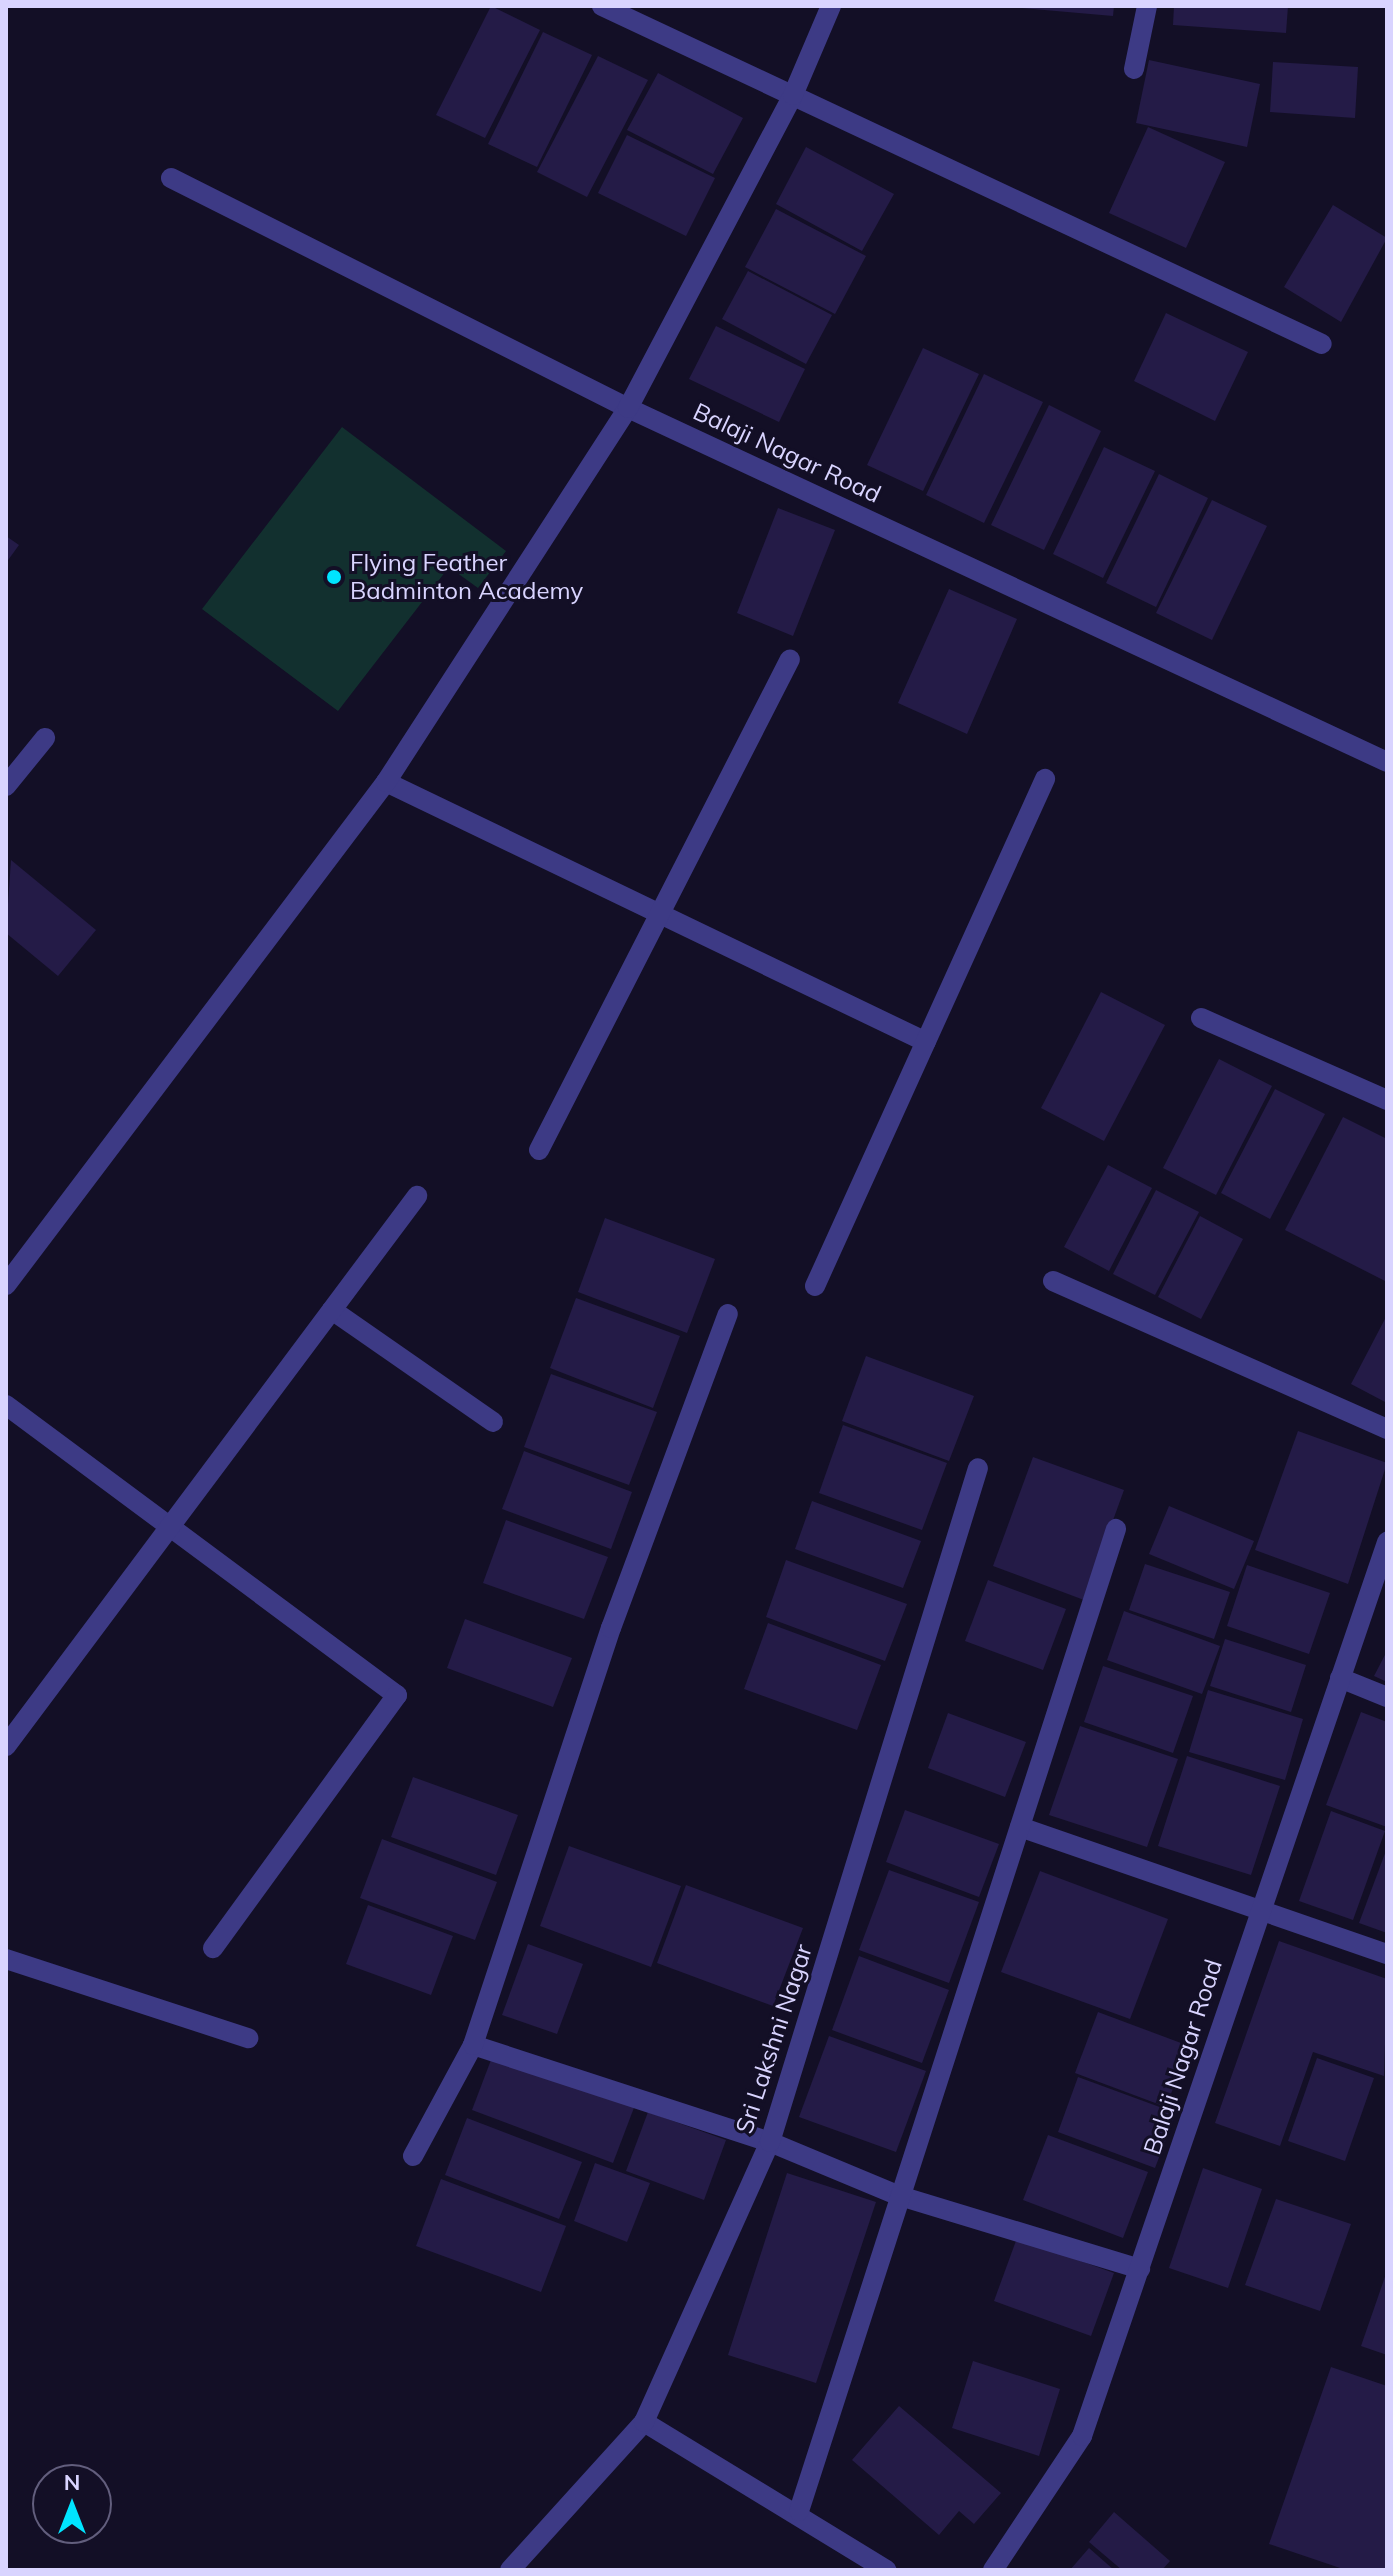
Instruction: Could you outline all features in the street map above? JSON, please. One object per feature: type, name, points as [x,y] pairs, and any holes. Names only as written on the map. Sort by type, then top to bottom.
[{"type":"street","points":[[602,6],[1322,344]]},
{"type":"street","points":[[6,1285],[386,782],[628,408],[793,95],[831,6]]},
{"type":"street","points":[[1134,69],[1147,6]]},
{"type":"street","name":"Balaji Nagar Road","points":[[171,178],[628,408],[1387,762]]},
{"type":"street","points":[[539,1150],[790,659]]},
{"type":"street","points":[[6,786],[45,738]]},
{"type":"street","points":[[815,1286],[1045,779]]},
{"type":"street","points":[[386,782],[926,1042]]},
{"type":"street","points":[[1201,1018],[1387,1100]]},
{"type":"street","points":[[6,1746],[417,1196]]},
{"type":"street","points":[[1053,1281],[1387,1429]]},
{"type":"street","points":[[332,1310],[493,1422]]},
{"type":"street","points":[[413,2156],[473,2045],[611,1628],[728,1314]]},
{"type":"street","points":[[6,1405],[397,1695],[213,1948]]},
{"type":"street","name":"Sri Lakshni Nagar","points":[[510,2570],[644,2422],[770,2142],[978,1468]]},
{"type":"street","points":[[799,2511],[1116,1529]]},
{"type":"street","name":"Balaji Nagar Road","points":[[993,2570],[1082,2436],[1387,1542]]},
{"type":"street","points":[[1340,1678],[1387,1697]]},
{"type":"street","points":[[1020,1827],[1387,1954]]},
{"type":"street","points":[[6,1959],[248,2038]]},
{"type":"street","points":[[473,2045],[770,2142],[900,2196],[1140,2269]]},
{"type":"street","points":[[644,2422],[799,2511],[886,2570]]},
{"type":"green space","name":"Flying Feather Badminton Academy","points":[[342,427],[506,551],[478,588],[449,567],[338,711],[202,609]]},
{"type":"building","points":[[491,6],[540,30],[485,138],[436,115]]},
{"type":"building","points":[[999,6],[1114,6],[1113,16]]},
{"type":"building","points":[[1174,6],[1288,6],[1286,33],[1173,25]]},
{"type":"building","points":[[543,32],[592,55],[537,167],[488,144]]},
{"type":"building","points":[[598,56],[648,80],[587,197],[537,172]]},
{"type":"building","points":[[1149,60],[1260,84],[1247,147],[1136,123]]},
{"type":"building","points":[[1273,62],[1358,67],[1355,118],[1270,112]]},
{"type":"building","points":[[658,73],[743,118],[713,174],[627,130]]},
{"type":"building","points":[[1148,127],[1225,162],[1186,248],[1109,213]]},
{"type":"building","points":[[627,135],[715,178],[686,236],[598,193]]},
{"type":"building","points":[[806,147],[894,194],[862,251],[776,204]]},
{"type":"building","points":[[1333,205],[1387,238],[1341,322],[1284,287]]},
{"type":"building","points":[[776,209],[866,256],[835,314],[745,267]]},
{"type":"building","points":[[748,271],[832,315],[806,364],[722,319]]},
{"type":"building","points":[[1166,313],[1248,352],[1215,421],[1134,381]]},
{"type":"building","points":[[716,326],[805,369],[779,422],[689,379]]},
{"type":"building","points":[[923,348],[979,374],[923,491],[867,465]]},
{"type":"building","points":[[984,374],[1043,402],[984,523],[926,495]]},
{"type":"building","points":[[1049,405],[1101,431],[1044,550],[991,525]]},
{"type":"building","points":[[1104,447],[1155,471],[1103,578],[1053,554]]},
{"type":"building","points":[[1159,474],[1208,498],[1156,607],[1106,583]]},
{"type":"building","points":[[1212,500],[1267,526],[1212,640],[1156,613]]},
{"type":"building","points":[[778,508],[835,530],[793,636],[737,613]]},
{"type":"building","points":[[6,536],[19,545],[6,563]]},
{"type":"building","points":[[949,589],[1017,619],[967,734],[898,703]]},
{"type":"building","points":[[11,860],[96,930],[58,976],[6,933]]},
{"type":"building","points":[[1101,992],[1165,1025],[1104,1141],[1041,1108]]},
{"type":"building","points":[[1219,1059],[1272,1086],[1216,1195],[1163,1168]]},
{"type":"building","points":[[1275,1089],[1325,1114],[1270,1219],[1221,1193]]},
{"type":"building","points":[[1343,1117],[1387,1139],[1387,1282],[1285,1230]]},
{"type":"building","points":[[1108,1165],[1152,1188],[1109,1271],[1064,1247]]},
{"type":"building","points":[[1156,1190],[1199,1212],[1155,1295],[1113,1274]]},
{"type":"building","points":[[1200,1216],[1243,1239],[1201,1319],[1158,1297]]},
{"type":"building","points":[[605,1218],[715,1259],[687,1333],[578,1292]]},
{"type":"building","points":[[576,1298],[680,1336],[653,1408],[550,1368]]},
{"type":"building","points":[[1387,1315],[1387,1403],[1351,1384]]},
{"type":"building","points":[[866,1356],[974,1396],[949,1461],[842,1421]]},
{"type":"building","points":[[551,1374],[657,1412],[629,1485],[524,1447]]},
{"type":"building","points":[[843,1425],[947,1463],[922,1530],[819,1493]]},
{"type":"building","points":[[1298,1431],[1387,1463],[1348,1584],[1255,1550]]},
{"type":"building","points":[[524,1451],[632,1492],[611,1549],[502,1509]]},
{"type":"building","points":[[1033,1457],[1124,1490],[1084,1600],[993,1566]]},
{"type":"building","points":[[812,1501],[921,1541],[903,1588],[795,1549]]},
{"type":"building","points":[[1169,1506],[1254,1541],[1234,1589],[1149,1554]]},
{"type":"building","points":[[506,1520],[608,1557],[584,1619],[483,1583]]},
{"type":"building","points":[[786,1560],[907,1604],[885,1661],[766,1617]]},
{"type":"building","points":[[1145,1564],[1230,1592],[1214,1639],[1129,1610]]},
{"type":"building","points":[[1247,1565],[1330,1593],[1309,1654],[1227,1626]]},
{"type":"building","points":[[988,1580],[1066,1609],[1043,1670],[965,1641]]},
{"type":"building","points":[[1124,1611],[1220,1646],[1202,1694],[1107,1660]]},
{"type":"building","points":[[465,1619],[572,1658],[553,1707],[447,1668]]},
{"type":"building","points":[[768,1623],[881,1665],[857,1730],[744,1689]]},
{"type":"building","points":[[1225,1639],[1306,1665],[1291,1712],[1210,1686]]},
{"type":"building","points":[[1387,1651],[1387,1682],[1374,1676]]},
{"type":"building","points":[[1103,1666],[1193,1696],[1173,1753],[1084,1722]]},
{"type":"building","points":[[1208,1690],[1303,1719],[1285,1780],[1189,1752]]},
{"type":"building","points":[[1361,1712],[1387,1722],[1387,1827],[1326,1805]]},
{"type":"building","points":[[948,1713],[1026,1742],[1005,1797],[928,1768]]},
{"type":"building","points":[[1080,1726],[1178,1759],[1147,1847],[1049,1815]]},
{"type":"building","points":[[1187,1756],[1280,1786],[1251,1875],[1158,1846]]},
{"type":"building","points":[[413,1777],[518,1815],[496,1875],[391,1837]]},
{"type":"building","points":[[905,1810],[999,1844],[979,1897],[886,1862]]},
{"type":"building","points":[[1331,1811],[1385,1831],[1353,1920],[1299,1901]]},
{"type":"building","points":[[382,1839],[497,1882],[475,1940],[360,1898]]},
{"type":"building","points":[[569,1846],[681,1886],[651,1967],[540,1926]]},
{"type":"building","points":[[1387,1848],[1387,1933],[1359,1923]]},
{"type":"building","points":[[889,1870],[979,1902],[949,1983],[859,1950]]},
{"type":"building","points":[[1040,1871],[1168,1919],[1130,2019],[1001,1972]]},
{"type":"building","points":[[686,1885],[803,1928],[773,2006],[657,1963]]},
{"type":"building","points":[[368,1905],[453,1936],[431,1995],[346,1964]]},
{"type":"building","points":[[1279,1941],[1387,1979],[1384,2076],[1313,2052],[1280,2146],[1215,2123]]},
{"type":"building","points":[[528,1944],[583,1964],[557,2034],[502,2015]]},
{"type":"building","points":[[859,1956],[949,1990],[922,2063],[832,2030]]},
{"type":"building","points":[[1098,2012],[1189,2046],[1166,2107],[1075,2073]]},
{"type":"building","points":[[829,2036],[926,2071],[896,2152],[799,2117]]},
{"type":"building","points":[[494,2052],[635,2105],[613,2163],[472,2110]]},
{"type":"building","points":[[1317,2058],[1374,2078],[1345,2161],[1288,2141]]},
{"type":"building","points":[[1078,2077],[1176,2113],[1155,2168],[1058,2132]]},
{"type":"building","points":[[648,2112],[726,2140],[704,2200],[626,2171]]},
{"type":"building","points":[[467,2118],[582,2162],[559,2219],[445,2175]]},
{"type":"building","points":[[1048,2135],[1148,2172],[1123,2238],[1023,2200]]},
{"type":"building","points":[[595,2163],[650,2183],[627,2242],[574,2221]]},
{"type":"building","points":[[1203,2168],[1262,2189],[1228,2288],[1169,2268]]},
{"type":"building","points":[[787,2173],[876,2202],[816,2383],[728,2355]]},
{"type":"building","points":[[441,2179],[566,2226],[541,2292],[416,2246]]},
{"type":"building","points":[[1276,2199],[1351,2224],[1320,2311],[1245,2285]]},
{"type":"building","points":[[1017,2238],[1114,2273],[1091,2336],[994,2301]]},
{"type":"building","points":[[1387,2271],[1387,2355],[1361,2346]]},
{"type":"building","points":[[973,2361],[1060,2389],[1039,2456],[952,2428]]},
{"type":"building","points":[[1331,2367],[1387,2386],[1387,2570],[1346,2570],[1269,2544]]},
{"type":"building","points":[[899,2406],[1001,2493],[974,2524],[959,2511],[939,2535],[852,2460]]},
{"type":"building","points":[[1114,2512],[1170,2561],[1162,2570],[1122,2570],[1089,2542]]},
{"type":"building","points":[[1089,2548],[1114,2570],[1070,2570]]},
{"type":"place","name":"Flying Feather Badminton Academy","points":[[334,577]]}]
